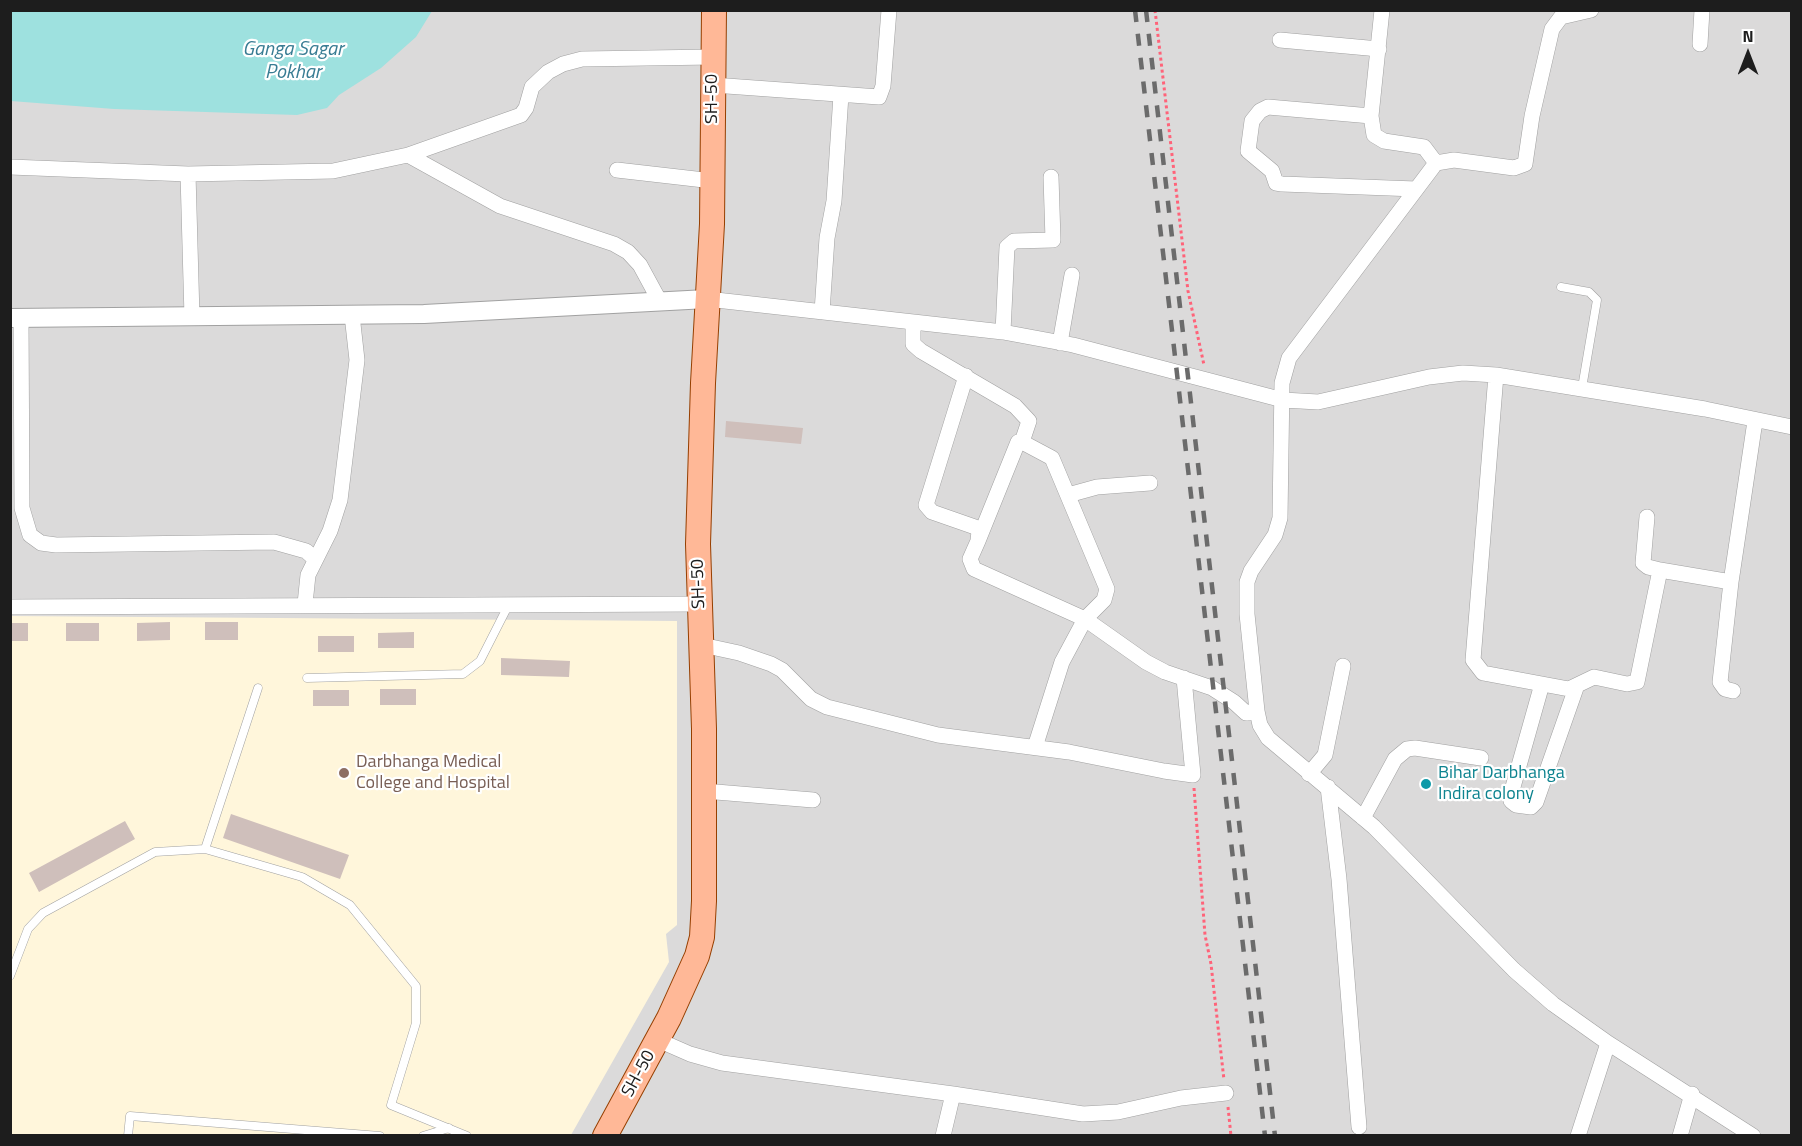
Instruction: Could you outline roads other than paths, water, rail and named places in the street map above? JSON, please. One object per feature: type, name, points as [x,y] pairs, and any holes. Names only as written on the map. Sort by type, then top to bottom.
[{"type":"main road","name":"SH-50","points":[[605,1136],[658,1040],[697,956],[702,937],[704,791],[698,544],[713,182],[714,10]]},
{"type":"street","points":[[713,85],[879,97],[882,93],[889,10]]},
{"type":"street","points":[[1382,10],[1371,116],[1374,135],[1378,139],[1424,147],[1436,164]]},
{"type":"street","points":[[1591,10],[1561,17],[1552,29],[1532,116],[1525,164],[1514,168],[1454,160],[1436,164],[1295,349],[1284,370],[1280,518],[1275,535],[1251,571],[1247,582],[1257,711],[1260,725],[1268,738],[1363,818],[1514,970],[1553,1004],[1608,1043],[1692,1094],[1753,1136]]},
{"type":"street","points":[[1700,45],[1702,10]]},
{"type":"street","points":[[1280,40],[1378,49]]},
{"type":"street","points":[[10,167],[188,174],[333,171],[408,156],[521,115],[526,108],[532,87],[548,72],[563,64],[582,59],[713,57]]},
{"type":"street","points":[[822,312],[827,238],[834,201],[841,95]]},
{"type":"street","points":[[1371,116],[1268,107],[1260,111],[1252,120],[1248,151],[1272,171],[1276,183],[1416,189]]},
{"type":"street","points":[[408,156],[510,210],[614,244],[628,252],[640,265],[659,300]]},
{"type":"street","points":[[617,170],[713,182]]},
{"type":"street","points":[[188,174],[192,317]]},
{"type":"street","points":[[1003,332],[1007,247],[1014,242],[1053,240],[1051,177]]},
{"type":"street","points":[[1060,342],[1072,275]]},
{"type":"street","points":[[314,558],[306,551],[274,542],[56,545],[41,543],[30,535],[22,508],[16,318],[423,314],[707,299],[1003,332],[1060,342],[1283,400],[1318,402],[1429,377],[1463,373],[1496,375],[1582,388],[1791,428]]},
{"type":"street","points":[[305,604],[308,575],[314,558],[330,531],[340,500],[357,360],[352,315]]},
{"type":"street","points":[[913,322],[913,344],[930,358],[1001,397],[1028,418],[1029,424],[1022,442],[1052,458],[1107,589],[1104,600],[1085,619],[1062,662],[1035,747]]},
{"type":"street","points":[[1496,375],[1473,660],[1483,673],[1569,689],[1576,688],[1594,677],[1627,684],[1636,682],[1660,570]]},
{"type":"street","points":[[966,376],[926,505],[932,512],[975,527],[979,531],[978,541]]},
{"type":"street","points":[[1733,691],[1725,689],[1720,682],[1731,582],[1755,421]]},
{"type":"street","points":[[1018,442],[970,559],[974,569],[1085,619],[1146,662],[1212,688],[1246,713],[1257,711]]},
{"type":"street","points":[[1068,495],[1097,487],[1150,483]]},
{"type":"street","points":[[1647,517],[1643,562],[1648,567],[1731,582]]},
{"type":"street","points":[[10,608],[305,604],[700,604]]},
{"type":"street","points":[[702,645],[739,653],[771,664],[782,670],[811,699],[827,707],[938,735],[1035,747],[1193,775],[1184,678]]},
{"type":"street","points":[[1309,774],[1325,755],[1343,666]]},
{"type":"street","points":[[1542,684],[1511,794],[1511,801],[1516,805],[1531,807],[1536,802],[1576,688]]},
{"type":"street","points":[[1363,818],[1395,759],[1407,749],[1415,748],[1481,758]]},
{"type":"street","points":[[1328,788],[1339,879],[1359,1126]]},
{"type":"street","points":[[704,791],[813,800]]},
{"type":"street","points":[[658,1040],[690,1054],[722,1063],[1083,1114],[1119,1112],[1181,1098],[1226,1093]]},
{"type":"street","points":[[1578,1136],[1608,1043]]},
{"type":"street","points":[[943,1136],[953,1094]]},
{"type":"street","points":[[1680,1136],[1692,1094]]},
{"type":"lane","points":[[1561,287],[1589,292],[1597,300],[1582,388]]},
{"type":"lane","points":[[307,678],[463,674],[480,661],[508,604]]},
{"type":"lane","points":[[205,849],[258,688]]},
{"type":"lane","points":[[10,976],[28,929],[43,913],[155,852],[205,849],[302,877],[350,905],[416,986],[416,1023],[391,1105],[466,1136]]},
{"type":"lane","points":[[128,1136],[129,1116],[380,1136]]},
{"type":"lane","points":[[423,1136],[449,1128]]},
{"type":"water","name":"Ganga Sagar Pokhar","points":[[10,11],[432,11],[416,37],[381,68],[339,95],[327,108],[297,115],[114,109],[11,101]]},
{"type":"railway","points":[[1135,10],[1265,1136]]},
{"type":"railway","points":[[1146,10],[1275,1136]]},
{"type":"place","name":"Darbhanga Medical College and Hospital","points":[[344,773]]},
{"type":"place","name":"Bihar Darbhanga Indira colony","points":[[1426,784]]}]
